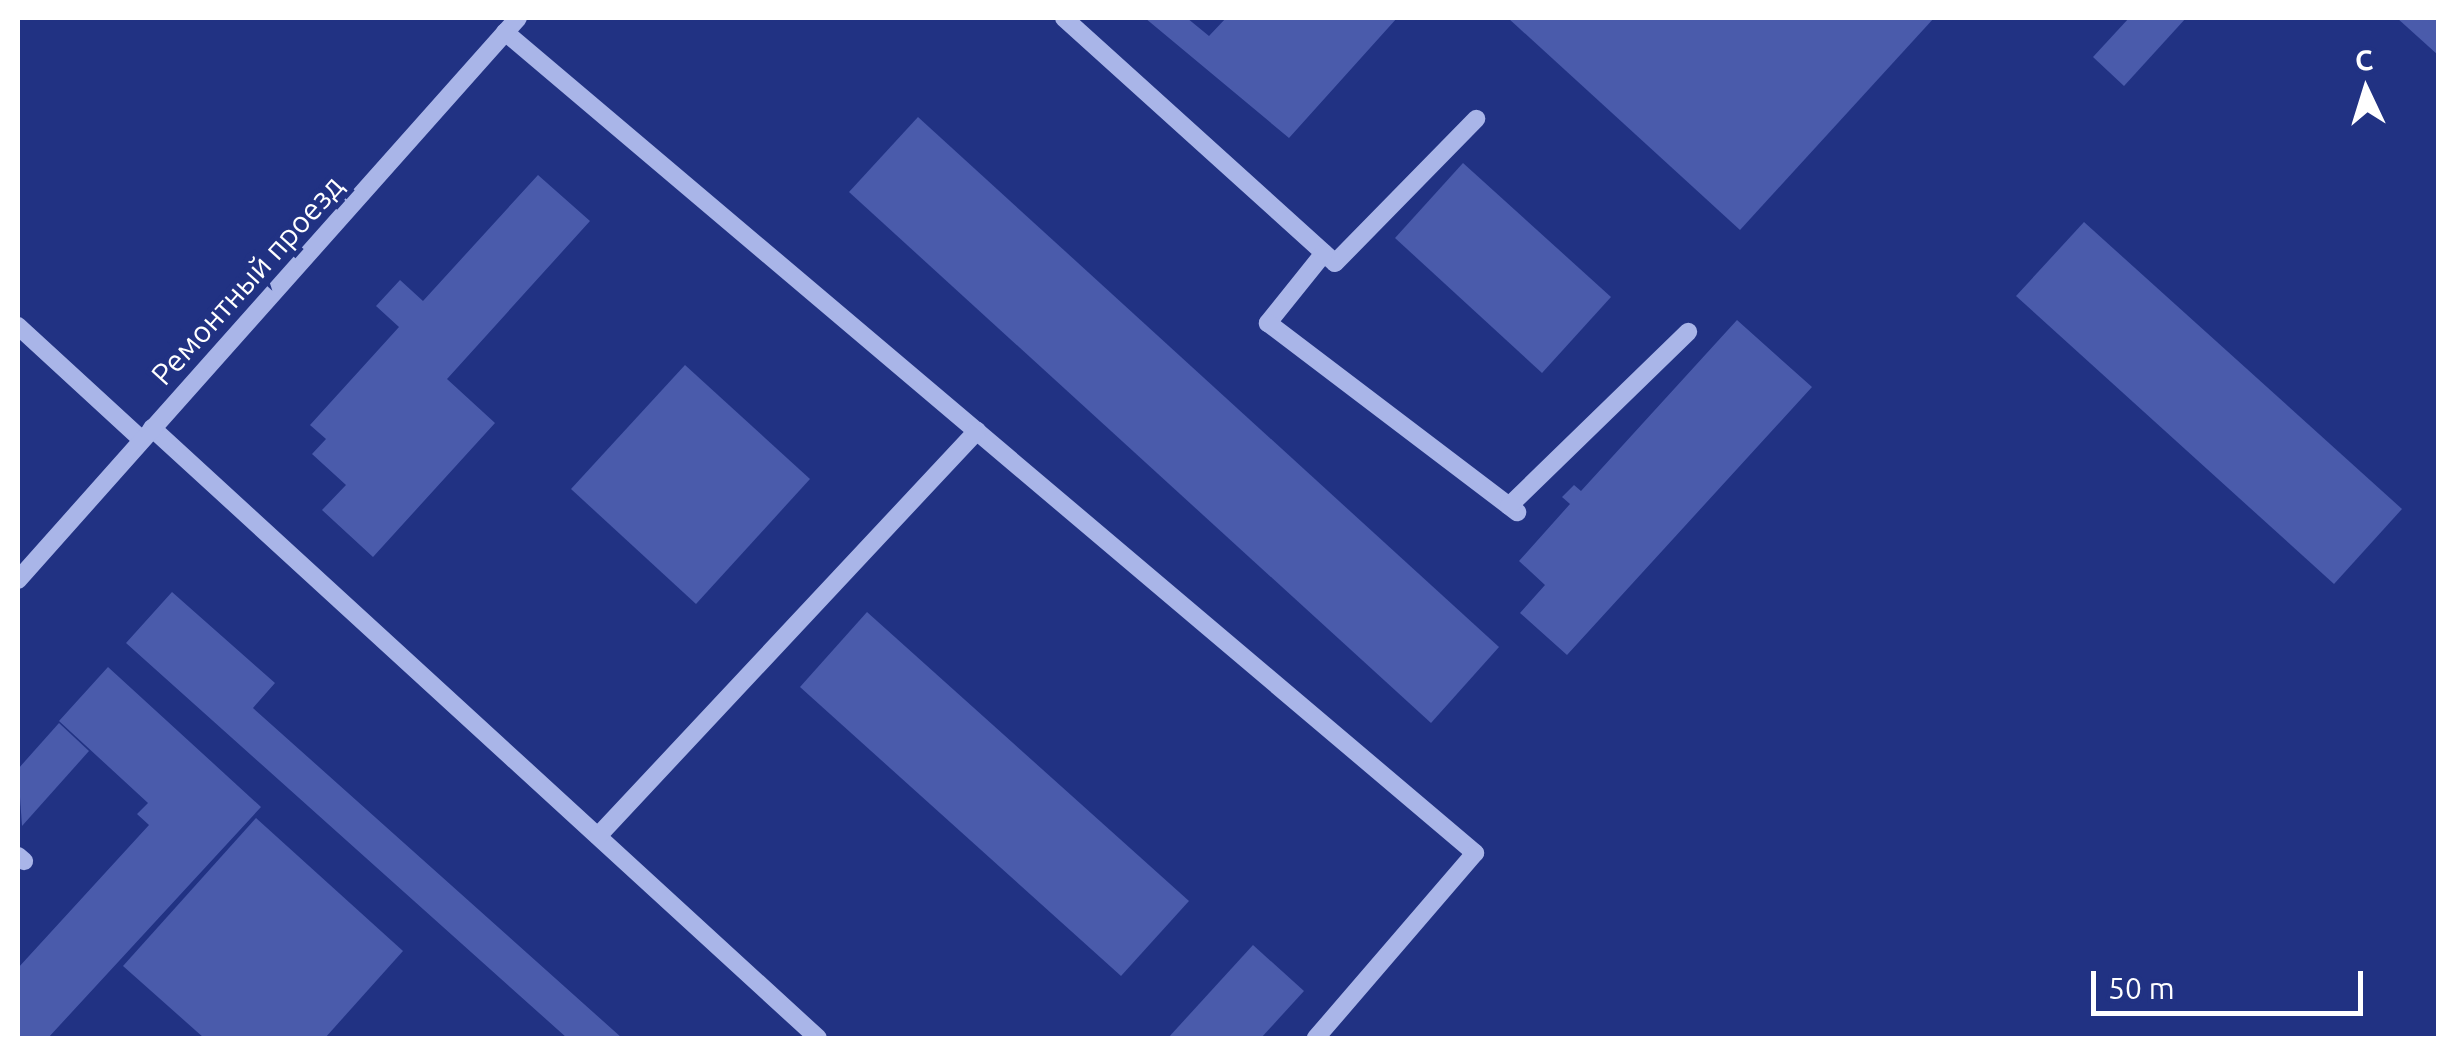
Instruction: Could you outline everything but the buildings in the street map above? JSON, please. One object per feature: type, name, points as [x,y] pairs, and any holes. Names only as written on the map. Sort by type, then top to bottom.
[{"type":"street","points":[[1064,18],[1335,263],[1476,119]]},
{"type":"street","points":[[511,25],[977,431],[1476,853],[1316,1038]]},
{"type":"street","name":"Ремонтный проезд","points":[[18,580],[511,25]]},
{"type":"street","points":[[1324,253],[1268,323],[1513,508],[1688,332]]},
{"type":"street","points":[[18,326],[147,434],[818,1038]]},
{"type":"street","points":[[598,836],[977,431]]}]
